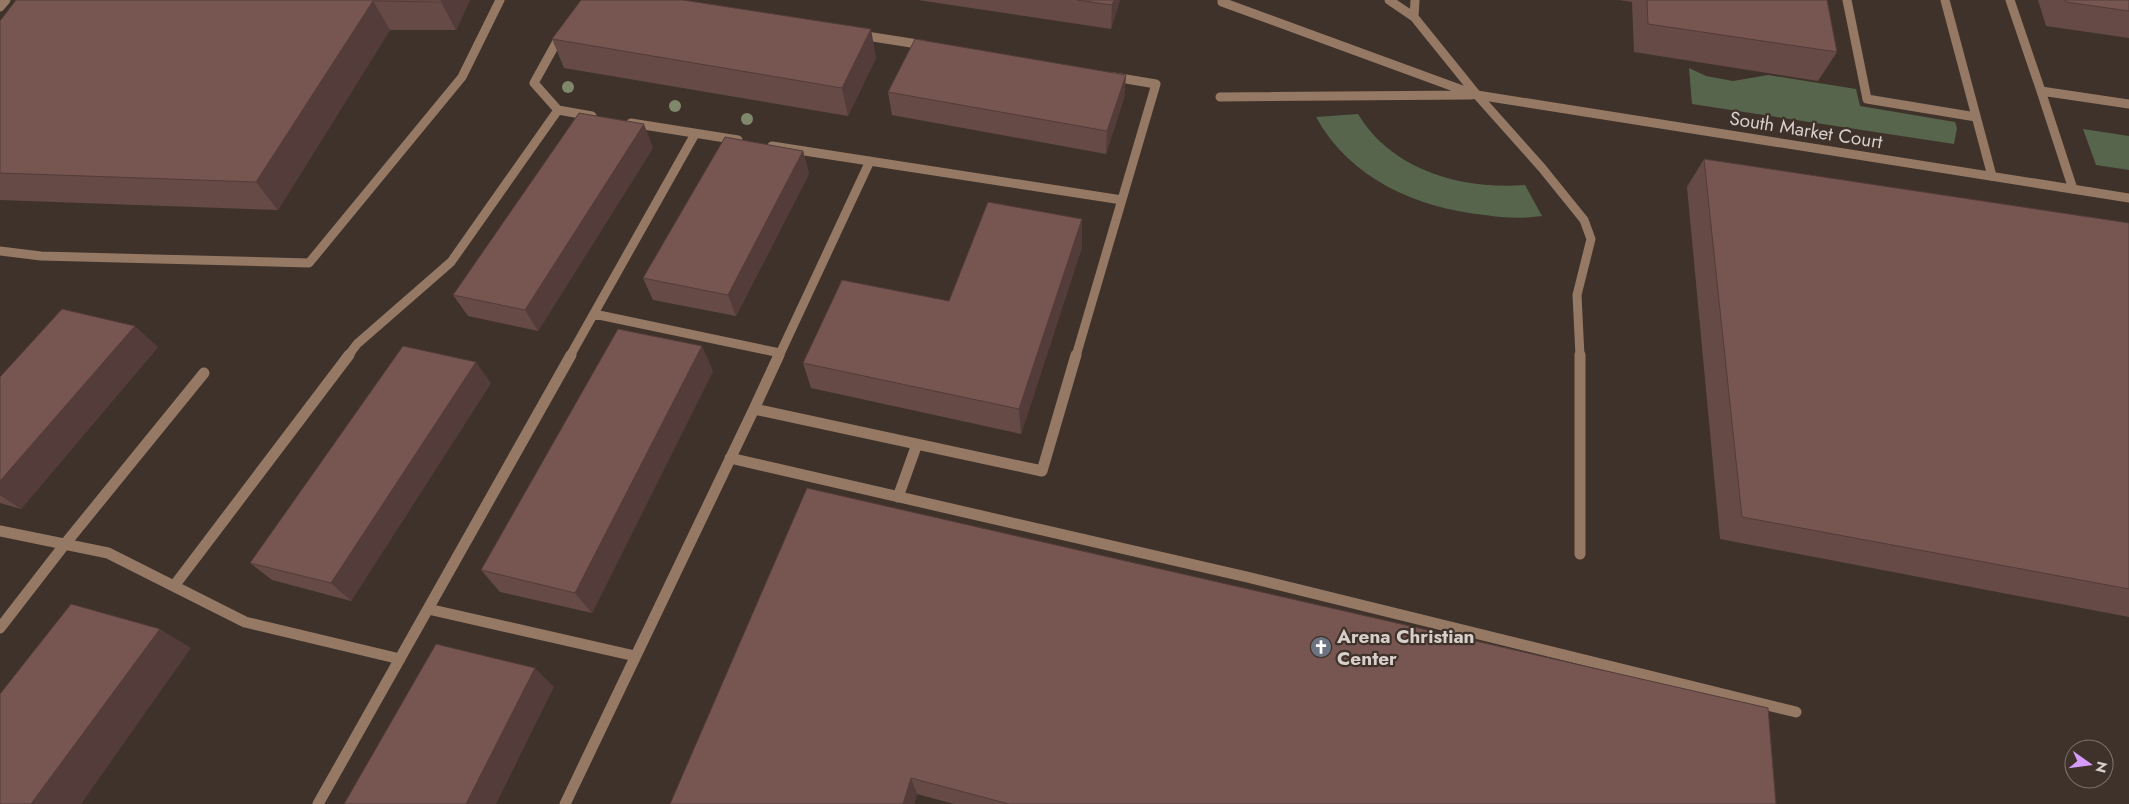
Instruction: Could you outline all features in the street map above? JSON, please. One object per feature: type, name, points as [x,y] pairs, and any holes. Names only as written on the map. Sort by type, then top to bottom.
[{"type":"street","points":[[0,7],[6,0]]},
{"type":"street","points":[[0,252],[41,256],[309,263],[462,76],[500,0]]},
{"type":"street","points":[[1222,0],[1222,2],[1477,95]]},
{"type":"street","points":[[1389,0],[1414,17],[1477,95],[1542,168],[1584,220],[1590,239],[1577,295],[1581,366],[1580,554]]},
{"type":"street","points":[[1414,17],[1415,0]]},
{"type":"street","points":[[1847,0],[1867,99],[1976,117]]},
{"type":"street","points":[[1945,0],[1992,176]]},
{"type":"street","points":[[2010,0],[2073,189]]},
{"type":"street","points":[[566,25],[534,82],[558,110],[597,117]]},
{"type":"street","points":[[845,32],[933,47]]},
{"type":"street","points":[[754,410],[1042,471],[1156,84],[1107,76]]},
{"type":"street","points":[[2040,91],[2129,104]]},
{"type":"street","points":[[1220,97],[1477,95]]},
{"type":"street","name":"South Market Court","points":[[1477,95],[2129,198]]},
{"type":"street","points":[[174,586],[357,344],[451,262],[558,110]]},
{"type":"street","points":[[626,122],[743,141]]},
{"type":"street","points":[[318,804],[695,134]]},
{"type":"street","points":[[763,144],[1122,200]]},
{"type":"street","points":[[564,804],[754,410],[870,161]]},
{"type":"street","points":[[594,314],[780,353]]},
{"type":"street","points":[[0,628],[65,544],[204,373]]},
{"type":"street","points":[[898,497],[917,444]]},
{"type":"street","points":[[730,458],[1247,577],[1796,712]]},
{"type":"street","points":[[0,531],[108,552],[245,622],[400,658]]},
{"type":"street","points":[[428,609],[635,656]]},
{"type":"green space","points":[[1689,68],[1706,76],[1733,81],[1768,75],[1856,89],[1860,106],[1955,122],[1957,128],[1954,144],[1692,104]]},
{"type":"green space","points":[[1358,114],[1372,134],[1390,150],[1409,163],[1431,173],[1454,180],[1478,184],[1501,186],[1525,185],[1542,216],[1527,218],[1506,217],[1460,211],[1411,197],[1388,187],[1366,173],[1347,157],[1330,139],[1316,117]]},
{"type":"green space","points":[[2083,129],[2129,136],[2129,170],[2096,165]]},
{"type":"building","points":[[16,0],[442,0],[441,2],[373,1],[256,182],[0,173],[0,21]]},
{"type":"building","points":[[581,0],[683,0],[871,29],[842,88],[552,39]]},
{"type":"building","points":[[1077,0],[1114,0],[1112,5]]},
{"type":"building","points":[[1647,0],[1827,0],[1837,52],[1648,24]]},
{"type":"building","points":[[2065,0],[2129,0],[2129,11],[2066,2]]},
{"type":"building","points":[[915,39],[1126,75],[1107,131],[888,92]]},
{"type":"building","points":[[579,113],[644,124],[525,310],[453,295]]},
{"type":"building","points":[[725,137],[803,151],[728,295],[643,278]]},
{"type":"building","points":[[1704,159],[2129,223],[2129,589],[1742,517]]},
{"type":"building","points":[[988,202],[1082,219],[1019,409],[803,363],[842,280],[949,301]]},
{"type":"building","points":[[62,309],[135,326],[0,481],[0,377]]},
{"type":"building","points":[[618,329],[702,346],[575,593],[481,570]]},
{"type":"building","points":[[403,346],[476,362],[331,583],[250,563]]},
{"type":"building","points":[[807,488],[1768,708],[1776,804],[1009,804],[911,778],[903,804],[670,804]]},
{"type":"building","points":[[71,604],[160,629],[31,804],[0,804],[0,694]]},
{"type":"building","points":[[436,644],[535,668],[466,804],[344,804]]},
{"type":"place","name":"Arena Christian Center","points":[[1321,647]]}]
